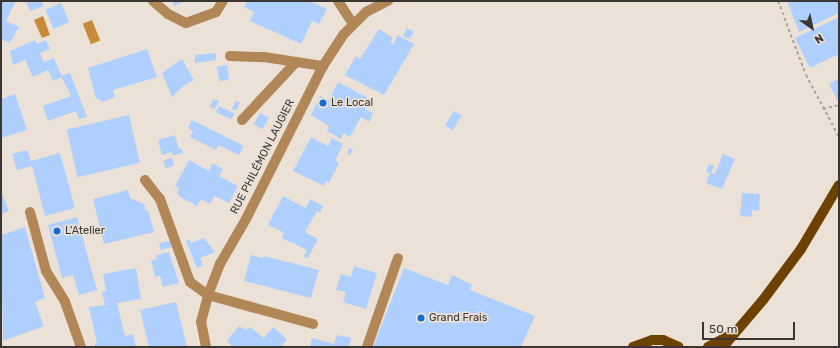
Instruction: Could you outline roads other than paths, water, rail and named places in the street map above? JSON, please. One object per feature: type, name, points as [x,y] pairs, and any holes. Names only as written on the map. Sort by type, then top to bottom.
[{"type":"main road","points":[[723,347],[743,325],[801,249],[839,185]]},
{"type":"main road","points":[[708,347],[726,338],[743,325]]},
{"type":"main road","points":[[633,347],[652,340],[663,340],[680,347]]},
{"type":"street","points":[[153,1],[168,14],[186,23],[216,12],[223,1]]},
{"type":"street","points":[[338,1],[354,24]]},
{"type":"street","name":"RUE PHILÉMON LAUGIER","points":[[206,347],[201,322],[208,295],[220,264],[246,219],[323,66],[342,35],[366,12],[388,1]]},
{"type":"street","points":[[230,56],[323,66]]},
{"type":"street","points":[[242,120],[296,62]]},
{"type":"street","points":[[145,180],[160,199],[190,282],[208,295],[313,324]]},
{"type":"street","points":[[30,212],[46,271],[65,302],[81,347]]},
{"type":"street","points":[[367,347],[398,258]]},
{"type":"place","name":"Le Local","points":[[323,103]]},
{"type":"place","name":"L'Atelier","points":[[57,231]]},
{"type":"place","name":"Grand Frais","points":[[421,318]]}]
